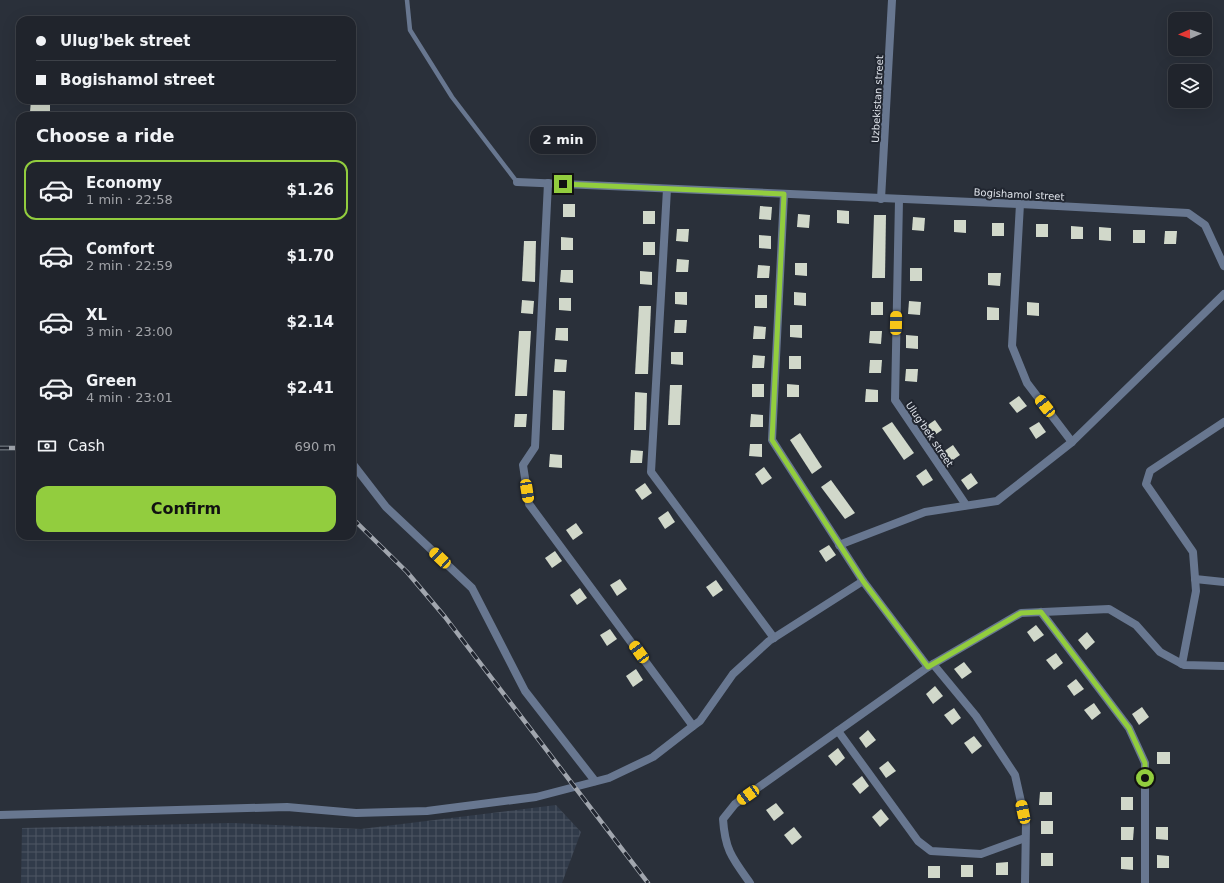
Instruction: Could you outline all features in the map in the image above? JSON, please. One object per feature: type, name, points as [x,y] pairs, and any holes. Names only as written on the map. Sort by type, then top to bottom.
[{"type":"street","name":"Uzbekistan street","points":[[881,199],[892,0]]},
{"type":"street","name":"Bogishamol street","points":[[517,182],[899,200],[1020,204],[1188,213],[1205,225],[1224,266]]},
{"type":"street","points":[[548,183],[535,447],[523,465],[529,504],[693,726]]},
{"type":"street","points":[[667,189],[651,472],[774,638]]},
{"type":"street","points":[[784,194],[772,440],[863,581],[930,665],[976,716],[1015,775],[1026,824],[1025,883]]},
{"type":"street","name":"Ulug'bek street","points":[[899,200],[895,400],[966,505]]},
{"type":"street","points":[[1020,204],[1012,346],[1027,383],[1072,442]]},
{"type":"street","points":[[839,545],[925,512],[997,501],[1072,442],[1224,294]]},
{"type":"street","points":[[1182,664],[1196,591],[1193,552],[1146,484],[1150,471],[1224,422]]},
{"type":"street","points":[[356,468],[386,507],[472,588],[525,691],[595,781]]},
{"type":"street","points":[[1195,578],[1224,582]]},
{"type":"street","points":[[0,815],[287,807],[356,814],[427,811],[536,797],[609,778],[653,758],[700,721],[733,674],[774,638],[863,581]]},
{"type":"street","points":[[750,883],[729,853],[724,837],[723,819],[735,804],[930,665],[1021,613],[1109,609],[1136,625],[1160,652],[1182,664],[1224,666]]},
{"type":"street","points":[[1041,612],[1129,728],[1145,763],[1145,883]]},
{"type":"street","points":[[838,731],[918,841],[931,851],[981,854],[1025,838]]},
{"type":"lane","points":[[407,0],[410,30],[452,97],[517,182]]},
{"type":"shaded area","points":[[556,805],[581,832],[562,883],[21,883],[22,828],[232,823],[361,829]]},
{"type":"building","points":[[31,104],[50,104],[50,112],[30,112]]},
{"type":"building","points":[[563,204],[575,204],[575,217],[563,217]]},
{"type":"building","points":[[760,206],[772,207],[771,220],[759,219]]},
{"type":"building","points":[[837,210],[849,211],[849,224],[837,223]]},
{"type":"building","points":[[643,211],[655,211],[655,224],[643,224]]},
{"type":"building","points":[[798,214],[810,215],[809,228],[797,227]]},
{"type":"building","points":[[874,215],[886,215],[885,278],[872,278]]},
{"type":"building","points":[[913,217],[925,218],[924,231],[912,230]]},
{"type":"building","points":[[954,220],[966,220],[966,233],[954,232]]},
{"type":"building","points":[[992,223],[1004,223],[1004,236],[992,236]]},
{"type":"building","points":[[1036,224],[1048,224],[1048,237],[1036,237]]},
{"type":"building","points":[[1071,226],[1083,227],[1083,239],[1071,239]]},
{"type":"building","points":[[1099,227],[1111,228],[1111,241],[1099,240]]},
{"type":"building","points":[[677,229],[689,229],[688,242],[676,241]]},
{"type":"building","points":[[1133,230],[1145,230],[1145,243],[1133,243]]},
{"type":"building","points":[[1165,231],[1177,231],[1176,244],[1164,244]]},
{"type":"building","points":[[759,235],[771,236],[771,249],[759,248]]},
{"type":"building","points":[[561,237],[573,238],[573,250],[561,250]]},
{"type":"building","points":[[524,241],[536,241],[535,282],[522,281]]},
{"type":"building","points":[[643,242],[655,242],[655,255],[643,255]]},
{"type":"building","points":[[677,259],[689,260],[688,272],[676,272]]},
{"type":"building","points":[[795,263],[807,263],[807,276],[795,275]]},
{"type":"building","points":[[758,265],[770,266],[769,278],[757,278]]},
{"type":"building","points":[[910,268],[922,268],[922,281],[910,281]]},
{"type":"building","points":[[561,270],[573,270],[573,283],[560,282]]},
{"type":"building","points":[[640,271],[652,272],[652,285],[640,284]]},
{"type":"building","points":[[988,273],[1001,273],[1000,286],[988,285]]},
{"type":"building","points":[[675,292],[687,292],[687,305],[675,304]]},
{"type":"building","points":[[794,292],[806,293],[806,306],[794,305]]},
{"type":"building","points":[[755,295],[767,295],[767,308],[755,308]]},
{"type":"building","points":[[559,298],[571,298],[571,311],[559,310]]},
{"type":"building","points":[[522,300],[534,301],[533,314],[521,313]]},
{"type":"building","points":[[909,301],[921,302],[920,315],[908,314]]},
{"type":"building","points":[[871,302],[883,302],[883,315],[871,315]]},
{"type":"building","points":[[1027,302],[1039,303],[1039,316],[1027,315]]},
{"type":"building","points":[[639,306],[651,306],[648,374],[635,374]]},
{"type":"building","points":[[987,307],[999,308],[999,320],[987,320]]},
{"type":"building","points":[[675,320],[687,320],[686,333],[674,333]]},
{"type":"building","points":[[790,325],[802,325],[802,338],[790,337]]},
{"type":"building","points":[[754,326],[766,327],[765,339],[753,339]]},
{"type":"building","points":[[556,328],[568,328],[568,341],[555,340]]},
{"type":"building","points":[[519,331],[531,331],[527,396],[515,396]]},
{"type":"building","points":[[870,331],[882,331],[881,344],[869,343]]},
{"type":"building","points":[[906,335],[918,336],[918,349],[906,348]]},
{"type":"building","points":[[671,352],[683,352],[683,365],[671,364]]},
{"type":"building","points":[[753,355],[765,356],[764,368],[752,368]]},
{"type":"building","points":[[789,356],[801,356],[801,369],[789,369]]},
{"type":"building","points":[[555,359],[567,360],[566,372],[554,372]]},
{"type":"building","points":[[870,360],[882,360],[881,373],[869,373]]},
{"type":"building","points":[[906,369],[918,369],[917,382],[905,381]]},
{"type":"building","points":[[752,384],[764,384],[764,397],[752,397]]},
{"type":"building","points":[[787,384],[799,385],[799,397],[787,397]]},
{"type":"building","points":[[670,385],[682,385],[680,425],[668,425]]},
{"type":"building","points":[[866,389],[878,390],[878,402],[865,402]]},
{"type":"building","points":[[553,390],[565,391],[564,430],[552,430]]},
{"type":"building","points":[[635,392],[647,393],[646,430],[634,430]]},
{"type":"building","points":[[1019,396],[1027,406],[1017,413],[1009,403]]},
{"type":"building","points":[[515,414],[527,414],[526,427],[514,427]]},
{"type":"building","points":[[751,414],[763,415],[763,427],[750,427]]},
{"type":"building","points":[[935,420],[942,430],[932,437],[925,427]]},
{"type":"building","points":[[892,422],[914,453],[904,460],[882,428]]},
{"type":"building","points":[[1039,422],[1046,432],[1036,439],[1029,428]]},
{"type":"building","points":[[800,433],[822,467],[812,474],[790,440]]},
{"type":"building","points":[[750,444],[762,444],[762,457],[749,456]]},
{"type":"building","points":[[953,445],[960,455],[950,462],[943,452]]},
{"type":"building","points":[[631,450],[643,451],[642,463],[630,463]]},
{"type":"building","points":[[550,454],[562,455],[562,468],[549,467]]},
{"type":"building","points":[[764,467],[772,478],[762,485],[755,474]]},
{"type":"building","points":[[926,469],[933,480],[923,486],[916,476]]},
{"type":"building","points":[[971,473],[978,483],[968,490],[961,480]]},
{"type":"building","points":[[831,480],[855,513],[845,519],[821,487]]},
{"type":"building","points":[[645,483],[652,493],[642,500],[635,490]]},
{"type":"building","points":[[668,511],[675,522],[665,529],[658,518]]},
{"type":"building","points":[[576,523],[583,533],[573,540],[566,530]]},
{"type":"building","points":[[829,545],[836,555],[826,562],[819,551]]},
{"type":"building","points":[[555,551],[562,561],[552,568],[545,558]]},
{"type":"building","points":[[620,579],[627,589],[617,596],[610,585]]},
{"type":"building","points":[[716,580],[723,590],[713,597],[706,587]]},
{"type":"building","points":[[580,588],[587,598],[577,605],[570,595]]},
{"type":"building","points":[[1036,625],[1044,635],[1034,642],[1027,632]]},
{"type":"building","points":[[610,629],[617,639],[607,646],[600,635]]},
{"type":"building","points":[[1087,632],[1095,642],[1086,650],[1078,640]]},
{"type":"building","points":[[1056,653],[1063,663],[1054,670],[1046,660]]},
{"type":"building","points":[[964,662],[972,672],[962,679],[954,669]]},
{"type":"building","points":[[636,669],[643,680],[633,687],[626,676]]},
{"type":"building","points":[[1076,679],[1084,689],[1074,696],[1067,686]]},
{"type":"building","points":[[935,686],[943,696],[933,704],[926,694]]},
{"type":"building","points":[[1094,703],[1101,713],[1092,720],[1084,710]]},
{"type":"building","points":[[1142,707],[1149,717],[1139,725],[1132,714]]},
{"type":"building","points":[[954,708],[961,718],[952,725],[944,715]]},
{"type":"building","points":[[868,730],[876,740],[866,748],[859,738]]},
{"type":"building","points":[[974,736],[982,746],[972,754],[964,743]]},
{"type":"building","points":[[838,748],[845,758],[836,766],[828,756]]},
{"type":"building","points":[[1157,752],[1170,752],[1170,764],[1157,764]]},
{"type":"building","points":[[888,761],[896,771],[886,778],[879,768]]},
{"type":"building","points":[[862,776],[869,786],[860,794],[852,784]]},
{"type":"building","points":[[1040,792],[1052,792],[1052,805],[1039,805]]},
{"type":"building","points":[[1121,797],[1133,797],[1133,810],[1121,810]]},
{"type":"building","points":[[776,803],[784,813],[774,821],[766,810]]},
{"type":"building","points":[[881,809],[889,819],[880,827],[872,817]]},
{"type":"building","points":[[1041,821],[1053,821],[1053,834],[1041,834]]},
{"type":"building","points":[[794,827],[802,837],[792,845],[784,835]]},
{"type":"building","points":[[1121,827],[1134,827],[1133,840],[1121,840]]},
{"type":"building","points":[[1156,827],[1168,827],[1168,840],[1156,839]]},
{"type":"building","points":[[1041,853],[1053,853],[1053,866],[1041,866]]},
{"type":"building","points":[[1157,855],[1169,856],[1169,868],[1157,868]]},
{"type":"building","points":[[1121,857],[1133,857],[1133,870],[1121,869]]},
{"type":"building","points":[[1008,862],[1008,875],[996,875],[996,863]]},
{"type":"building","points":[[961,865],[973,865],[973,877],[961,877]]},
{"type":"building","points":[[928,866],[940,866],[940,878],[928,878]]},
{"type":"railway","points":[[0,448],[16,448]]},
{"type":"railway","points":[[356,522],[407,572],[445,617],[648,883]]},
{"type":"route","points":[[563,184],[784,194],[772,440],[863,581],[928,667],[1021,613],[1041,612],[1129,728],[1145,763],[1145,778]]}]
